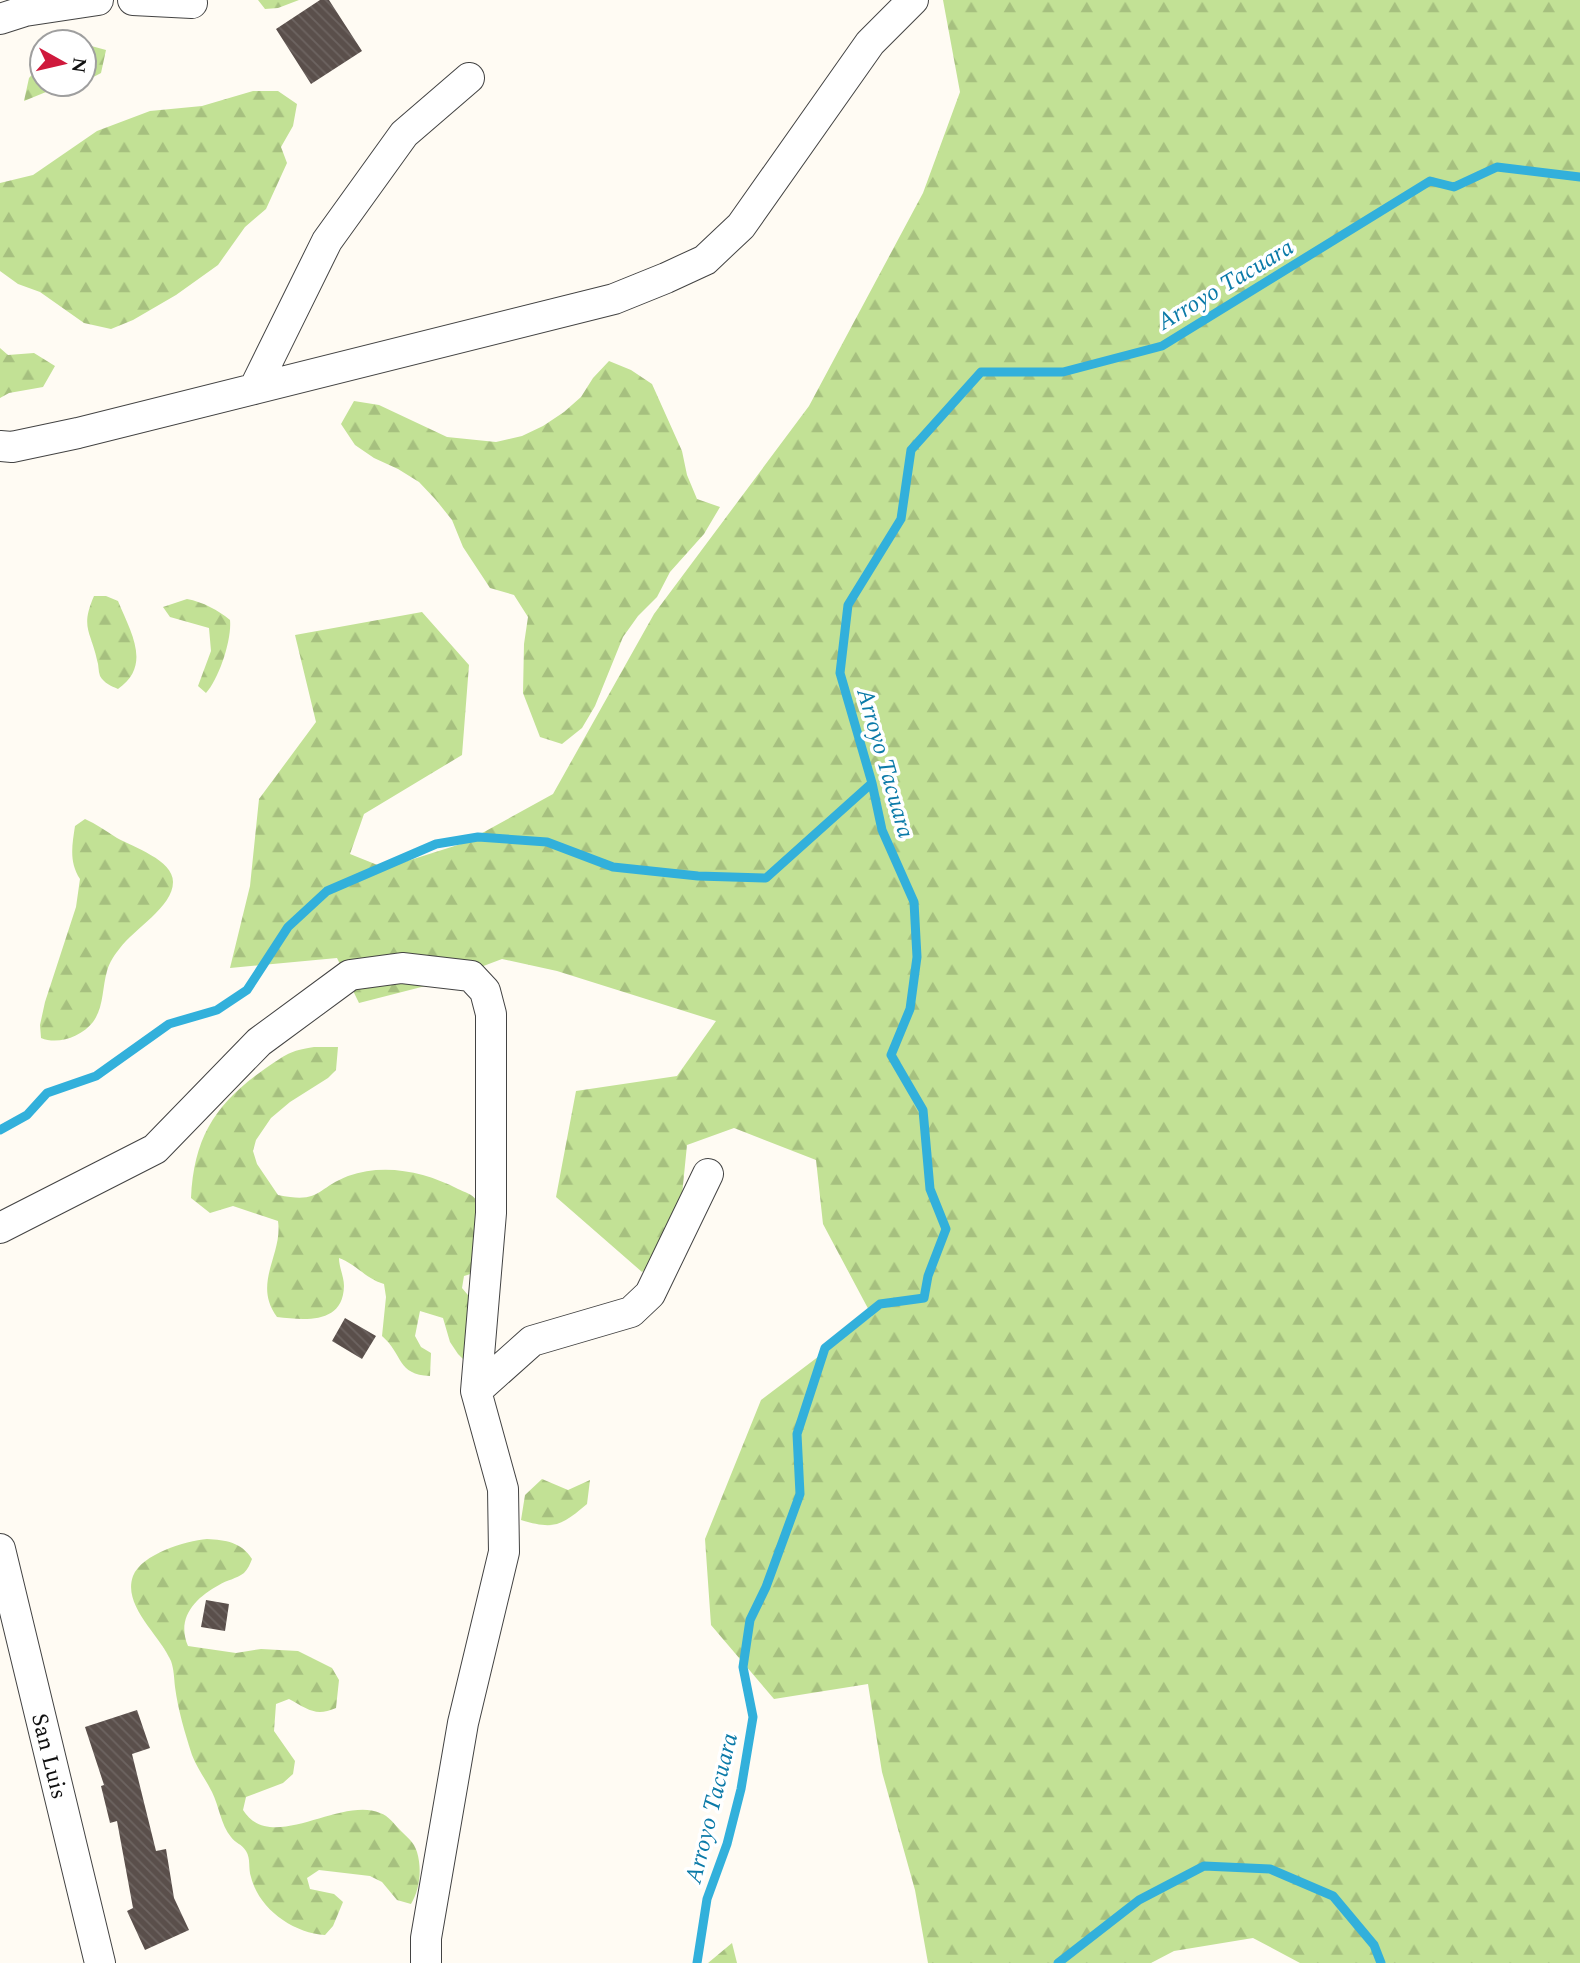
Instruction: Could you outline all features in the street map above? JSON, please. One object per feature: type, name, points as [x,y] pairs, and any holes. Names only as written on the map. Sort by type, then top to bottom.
[{"type":"street","points":[[0,19],[25,11],[98,0]]},
{"type":"street","points":[[133,0],[192,2]]},
{"type":"street","points":[[0,446],[12,447],[78,433],[614,299],[705,260],[741,226],[870,43],[913,0]]},
{"type":"street","points":[[254,389],[327,241],[404,134],[469,78]]},
{"type":"street","points":[[0,1227],[155,1149],[259,1042],[350,975],[402,968],[471,976],[485,990],[491,1014],[491,1213],[476,1391],[503,1489],[504,1552],[463,1723],[426,1938],[426,1963]]},
{"type":"street","points":[[476,1391],[532,1341],[631,1312],[650,1294],[708,1174]]},
{"type":"street","name":"San Luis","points":[[0,1549],[100,1963]]},
{"type":"green space","points":[[258,0],[299,0],[278,8],[265,9]]},
{"type":"green space","points":[[943,0],[1580,0],[1580,1963],[1300,1963],[1253,1938],[1174,1951],[1151,1963],[928,1963],[915,1890],[882,1772],[868,1684],[774,1699],[711,1625],[705,1539],[761,1400],[872,1316],[823,1224],[816,1160],[734,1128],[687,1145],[677,1245],[642,1272],[556,1197],[576,1091],[677,1076],[716,1021],[557,971],[502,959],[441,982],[359,1003],[337,958],[230,968],[250,886],[259,799],[316,722],[295,635],[422,612],[469,665],[462,755],[364,814],[350,854],[385,868],[464,843],[553,794],[654,614],[809,406],[923,193],[960,92]]},
{"type":"green space","points":[[98,48],[106,50],[101,73],[98,75]]},
{"type":"green space","points":[[28,83],[28,98],[31,98],[24,101]]},
{"type":"green space","points":[[253,91],[278,91],[297,104],[293,126],[281,147],[287,163],[266,209],[245,227],[218,265],[176,295],[133,320],[111,329],[84,323],[40,292],[18,284],[0,271],[0,183],[33,175],[97,131],[150,111],[202,106]]},
{"type":"green space","points":[[0,348],[8,355],[34,353],[55,366],[43,387],[9,393],[0,398]]},
{"type":"green space","points":[[609,361],[631,370],[652,384],[682,451],[687,475],[697,499],[720,507],[704,534],[670,572],[657,597],[638,616],[623,637],[595,706],[582,728],[562,744],[540,737],[523,693],[524,644],[528,617],[514,595],[490,588],[463,547],[452,520],[419,482],[355,445],[341,424],[354,401],[379,405],[447,437],[496,442],[522,436],[564,412],[581,397],[593,378]]},
{"type":"green space","points":[[94,596],[106,596],[118,601],[136,648],[134,670],[118,689],[99,674],[87,623]]},
{"type":"green space","points":[[187,599],[210,607],[230,620],[224,658],[206,693],[198,686],[211,651],[209,628],[170,617],[163,607]]},
{"type":"green space","points":[[85,819],[160,861],[171,874],[173,882],[167,900],[160,909],[126,941],[112,959],[101,1004],[93,1022],[82,1032],[69,1038],[48,1040],[41,1038],[40,1025],[76,907],[80,879],[73,860],[73,840],[75,826]]},
{"type":"green space","points":[[314,1047],[338,1047],[336,1070],[271,1118],[256,1140],[253,1151],[257,1164],[278,1195],[302,1198],[317,1194],[348,1176],[390,1170],[432,1178],[473,1196],[482,1214],[487,1269],[464,1276],[462,1288],[478,1307],[474,1370],[450,1342],[443,1318],[420,1311],[415,1336],[421,1347],[431,1353],[430,1376],[419,1375],[406,1368],[382,1336],[386,1297],[384,1284],[339,1258],[344,1286],[337,1308],[329,1314],[310,1319],[277,1317],[267,1292],[278,1221],[233,1206],[210,1213],[191,1198],[197,1156],[211,1123],[221,1108],[249,1081],[279,1059]]},
{"type":"green space","points":[[542,1479],[568,1490],[590,1480],[587,1504],[557,1524],[542,1525],[521,1520],[525,1495]]},
{"type":"green space","points":[[207,1539],[232,1543],[248,1553],[252,1559],[244,1573],[210,1590],[195,1603],[184,1626],[188,1646],[236,1653],[261,1649],[298,1651],[332,1668],[339,1680],[336,1708],[329,1711],[307,1709],[289,1699],[276,1704],[274,1731],[295,1761],[293,1774],[283,1783],[246,1797],[243,1810],[255,1822],[271,1827],[288,1826],[346,1812],[364,1810],[383,1814],[410,1840],[417,1852],[419,1879],[411,1904],[397,1900],[382,1882],[370,1876],[319,1870],[307,1878],[310,1889],[334,1894],[343,1902],[333,1926],[325,1935],[301,1930],[279,1917],[269,1909],[255,1889],[248,1854],[228,1832],[212,1792],[192,1755],[176,1696],[171,1661],[138,1609],[131,1587],[133,1576],[145,1561],[176,1546]]},
{"type":"green space","points":[[732,1943],[737,1963],[708,1963]]},
{"type":"building","points":[[320,0],[329,0],[362,51],[311,84],[276,29]]},
{"type":"building","points":[[345,1318],[376,1336],[362,1359],[332,1341]]},
{"type":"building","points":[[206,1600],[229,1604],[225,1631],[201,1627]]},
{"type":"building","points":[[137,1710],[150,1748],[132,1754],[156,1851],[166,1849],[174,1898],[189,1930],[145,1950],[127,1911],[133,1908],[117,1821],[110,1823],[101,1786],[104,1785],[85,1727]]},
{"type":"waterway","name":"Arroyo Tacuara","points":[[697,1963],[707,1899],[727,1844],[741,1789],[753,1717],[743,1667],[750,1620],[766,1587],[800,1494],[797,1434],[825,1348],[880,1304],[924,1298],[928,1276],[946,1229],[930,1189],[923,1110],[891,1055],[910,1009],[917,957],[914,902],[882,830],[872,783],[840,673],[848,605],[901,519],[911,450],[981,372],[1063,372],[1162,346],[1430,181],[1454,187],[1497,167],[1580,177]]},
{"type":"waterway","points":[[0,1130],[27,1115],[47,1093],[96,1076],[169,1024],[217,1010],[247,990],[288,927],[327,891],[436,844],[478,837],[547,842],[613,867],[698,876],[766,878],[872,783]]},
{"type":"waterway","name":"Arroyo Tacuara","points":[[1058,1963],[1139,1900],[1204,1866],[1270,1869],[1333,1896],[1374,1945],[1381,1963]]}]
